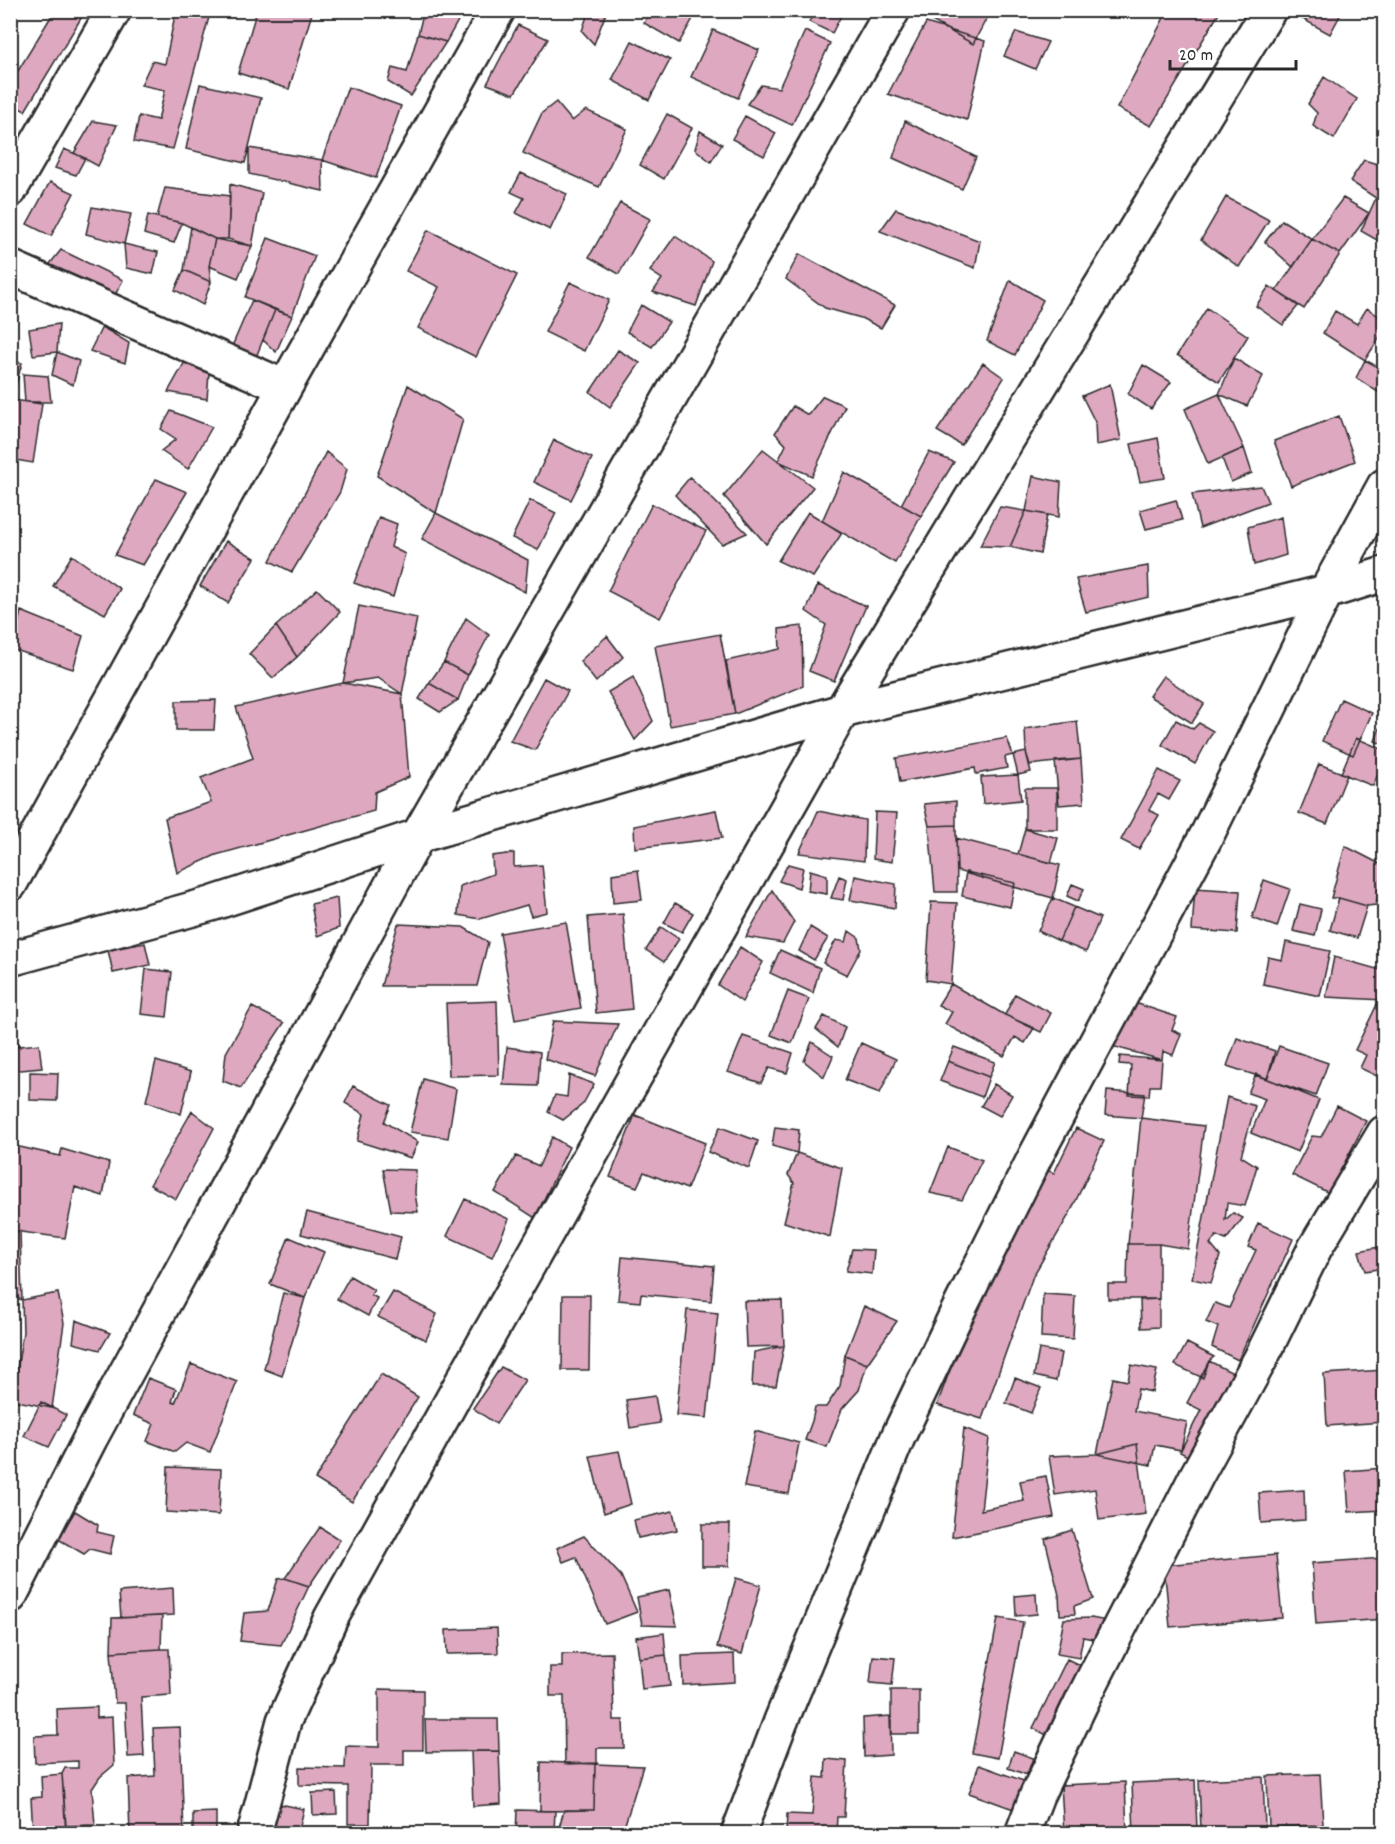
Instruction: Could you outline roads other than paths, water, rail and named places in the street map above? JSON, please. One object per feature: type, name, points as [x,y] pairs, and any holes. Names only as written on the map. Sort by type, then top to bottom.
[{"type":"street","points":[[10,190],[114,10]]},
{"type":"street","points":[[10,884],[285,387],[498,10]]},
{"type":"street","points":[[10,1596],[90,1439],[418,836],[893,10]]},
{"type":"street","points":[[254,1833],[285,1721],[331,1618],[466,1375],[842,711],[1269,10]]},
{"type":"street","points":[[10,267],[285,387]]},
{"type":"street","points":[[738,1833],[781,1721],[880,1480],[951,1325],[1035,1157],[1208,833],[1326,592],[1384,486]]},
{"type":"street","points":[[10,959],[211,904],[418,836],[842,711],[1326,592],[1384,574]]},
{"type":"street","points":[[1022,1833],[1037,1795],[1082,1701],[1197,1475],[1261,1358],[1315,1248],[1384,1133]]}]
